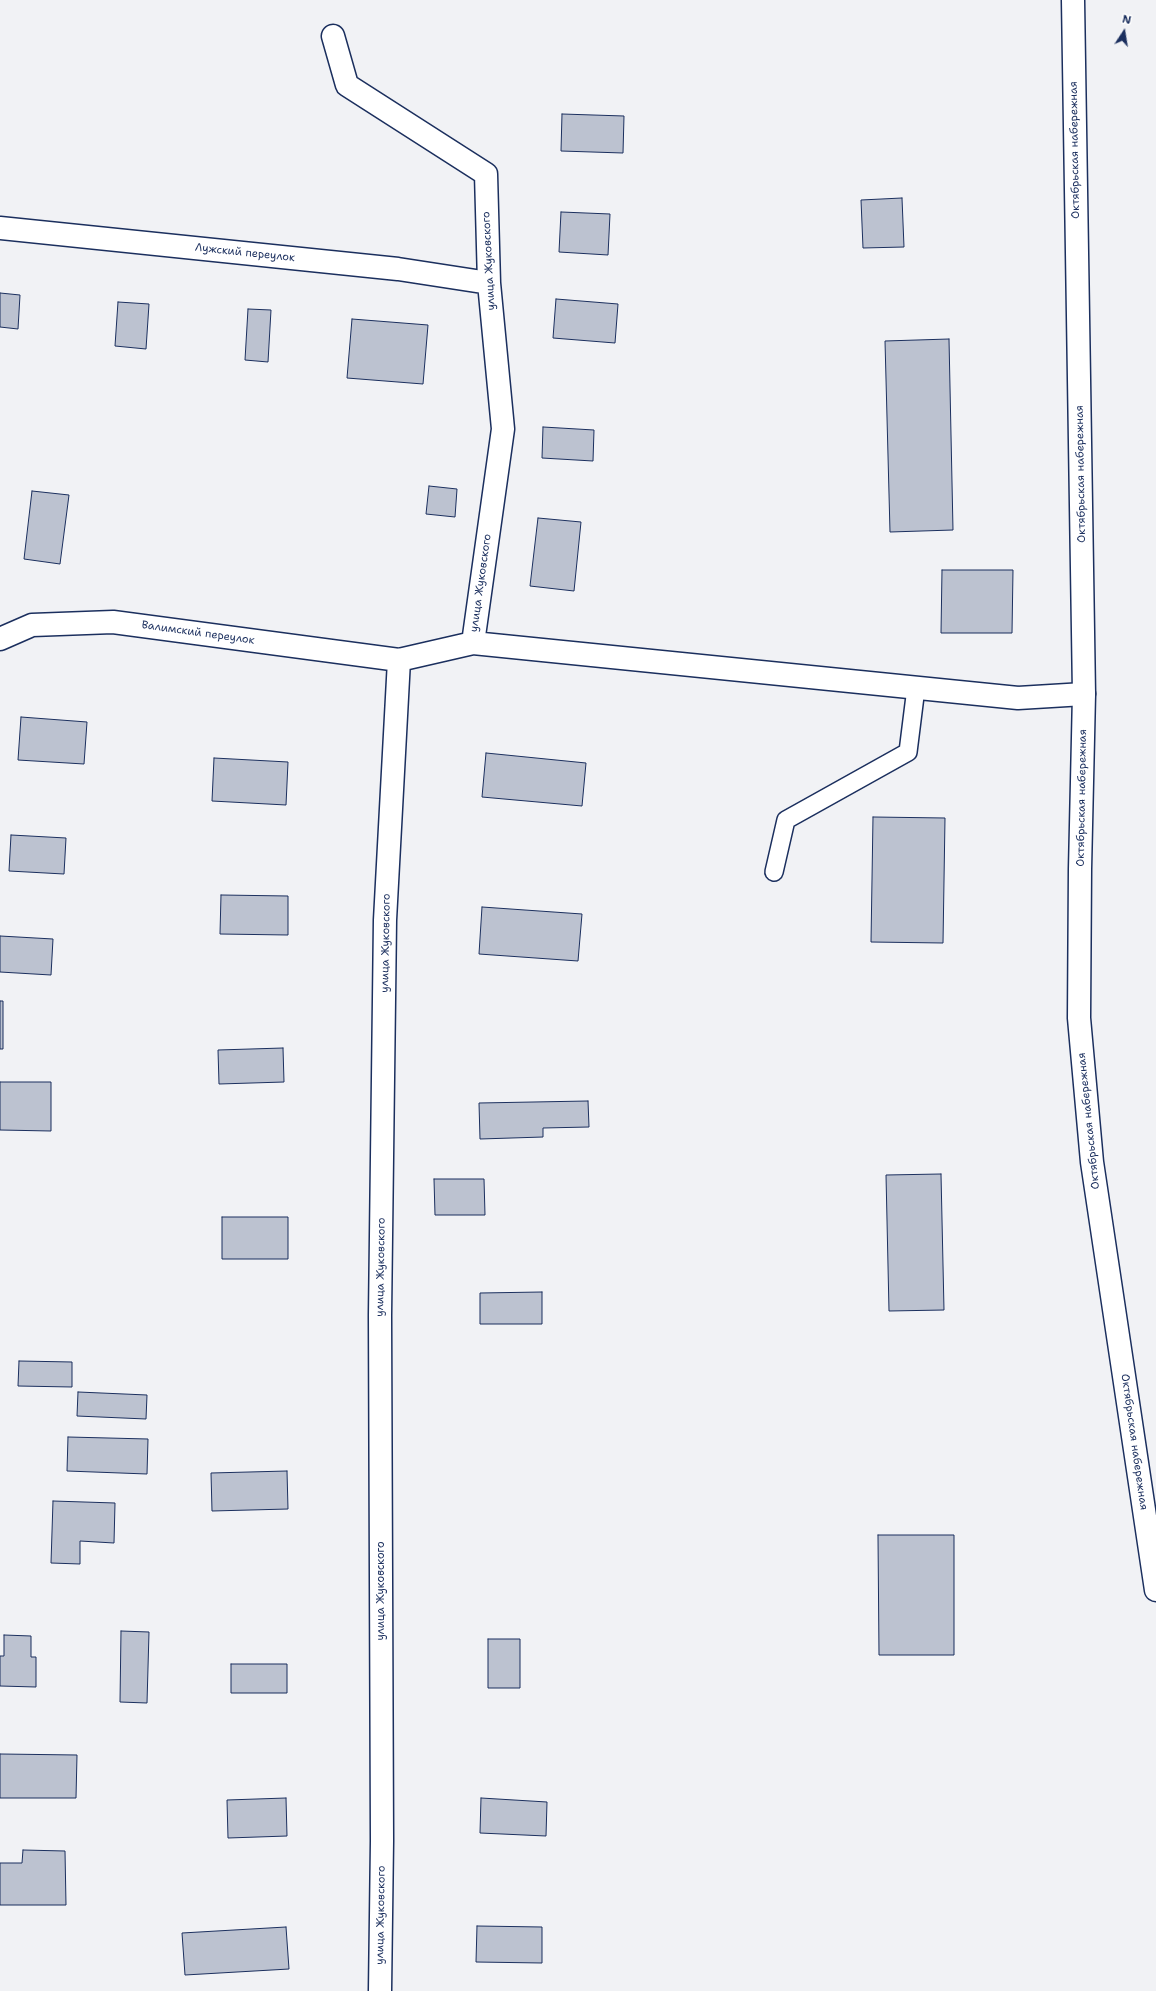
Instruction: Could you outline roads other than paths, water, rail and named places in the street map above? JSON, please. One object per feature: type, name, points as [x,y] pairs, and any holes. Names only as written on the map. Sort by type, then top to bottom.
[{"type":"street","name":"Октябрьская набережная","points":[[1073,0],[1084,694],[1080,869],[1079,1018],[1092,1162],[1156,1590]]},
{"type":"street","name":"улица Жуковского","points":[[332,36],[347,85],[486,174],[488,283],[503,429],[473,643],[399,660],[385,920],[380,1307],[382,1849],[380,1991]]},
{"type":"street","name":"Лужский переулок","points":[[0,228],[398,269],[488,283]]},
{"type":"street","name":"Валимский переулок","points":[[0,639],[32,625],[113,622],[399,660]]},
{"type":"street","points":[[473,643],[1018,698],[1084,694]]},
{"type":"lane","points":[[774,872],[786,820],[908,752],[916,688]]}]
